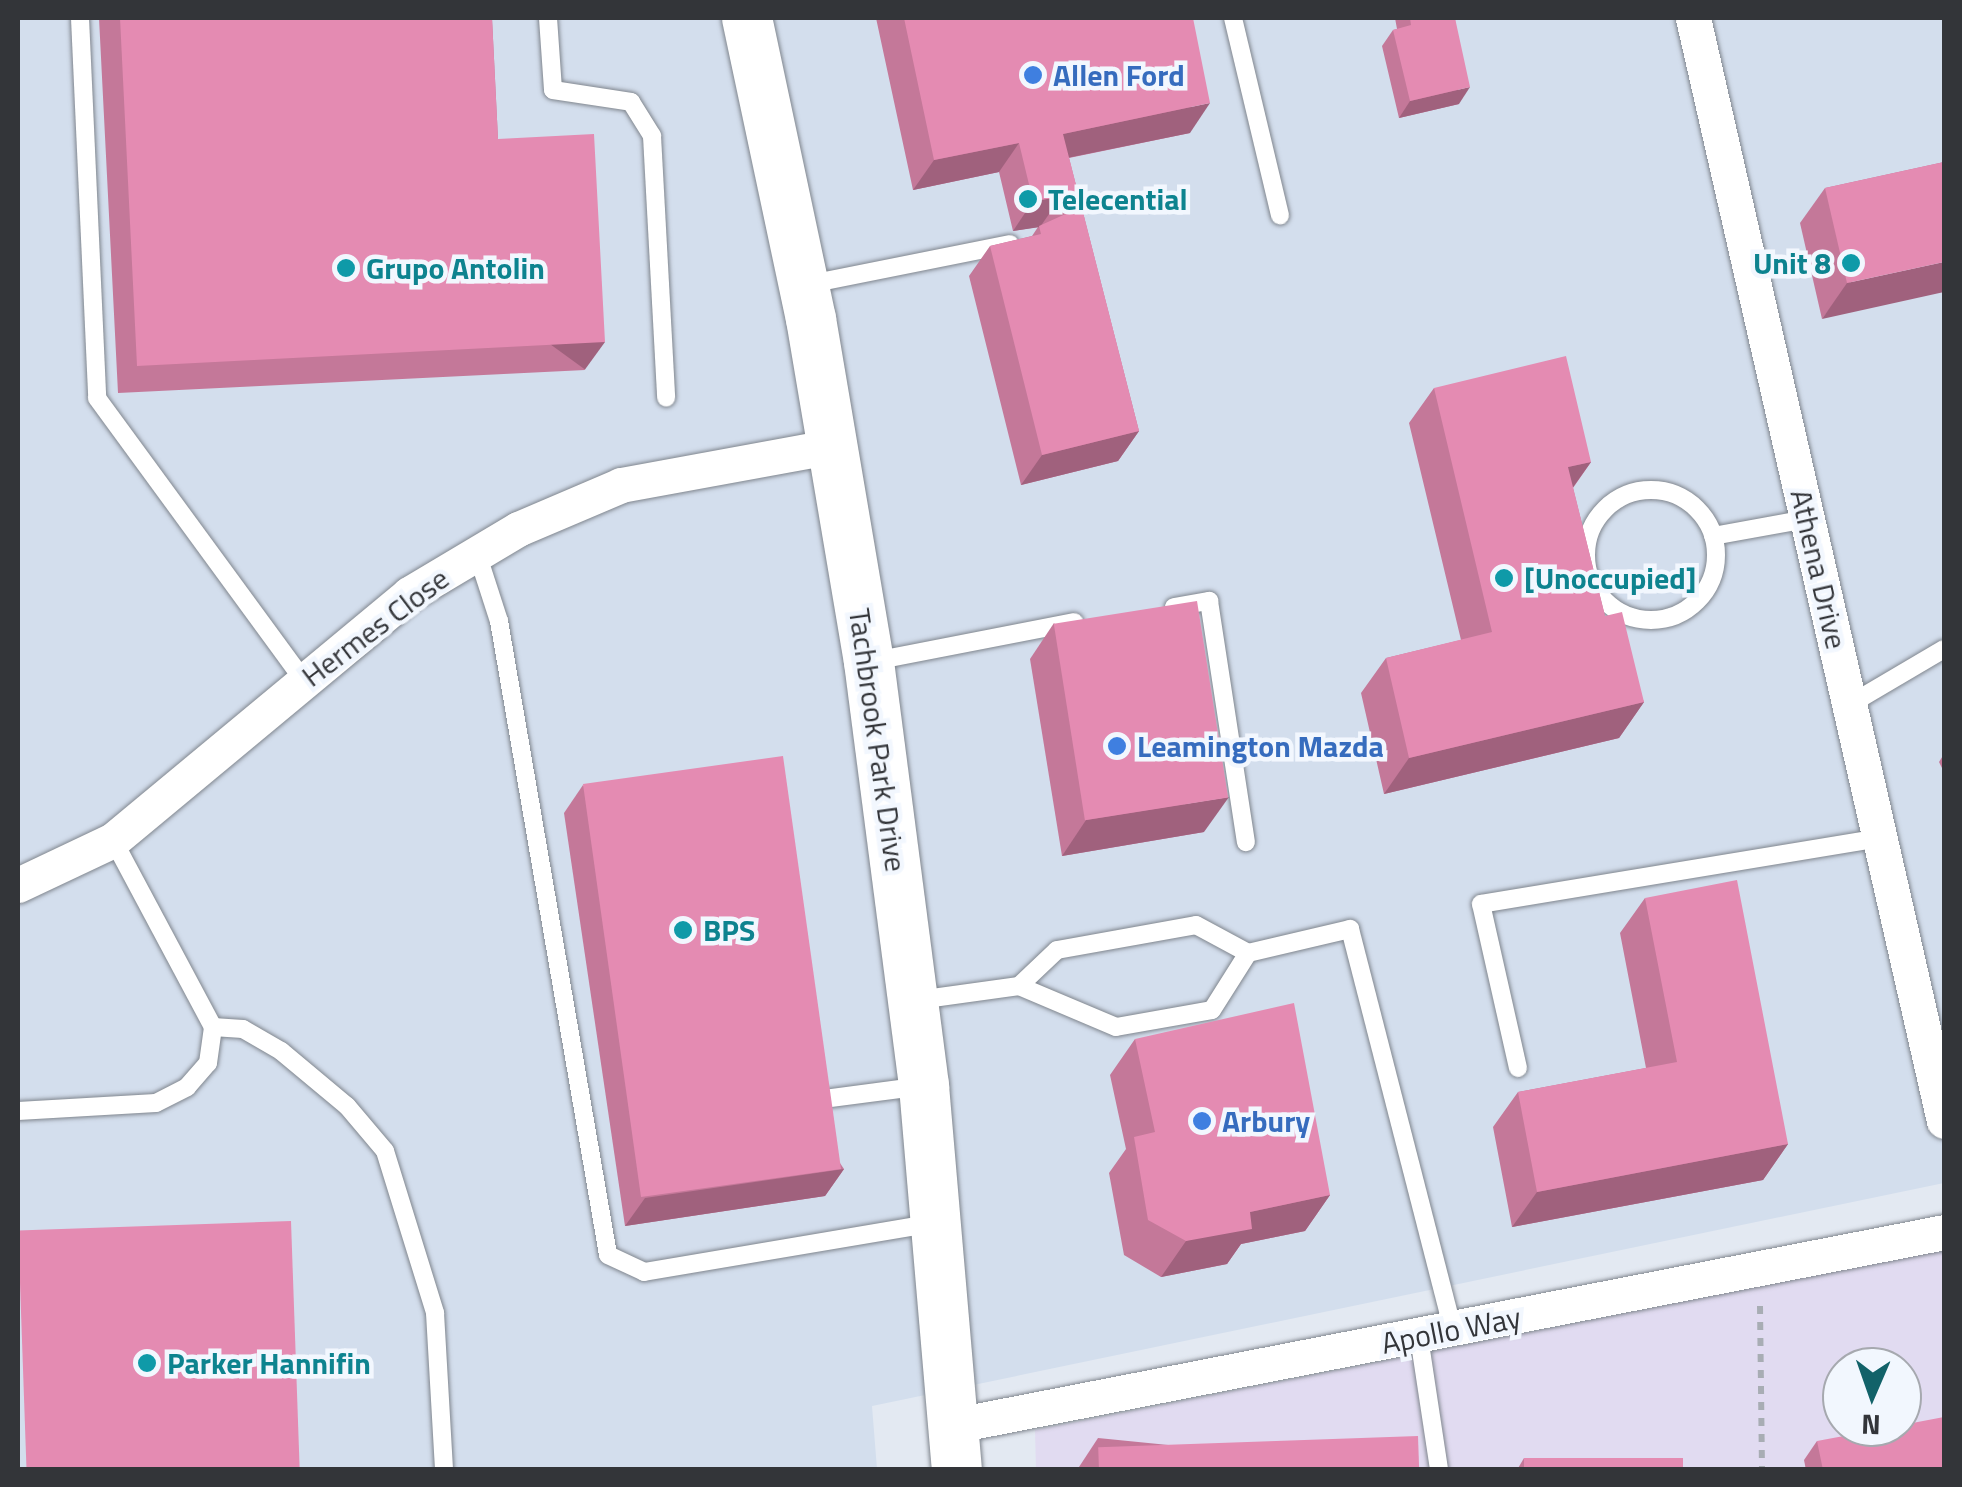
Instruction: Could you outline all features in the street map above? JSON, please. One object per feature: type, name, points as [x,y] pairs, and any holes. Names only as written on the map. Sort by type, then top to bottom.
[{"type":"street","name":"Tachbrook Park Drive","points":[[747,18],[804,285],[869,662],[938,998],[924,1086],[957,1447]]},
{"type":"street","name":"Athena Drive","points":[[1693,18],[1944,1122]]},
{"type":"street","name":"Hermes Close","points":[[18,884],[113,840],[409,594],[562,507],[621,485],[834,446]]},
{"type":"street","name":"Apollo Way","points":[[957,1447],[1436,1333],[1944,1232]]},
{"type":"lane","points":[[80,18],[96,398],[304,680]]},
{"type":"lane","points":[[548,18],[553,90],[631,102],[652,136],[666,398]]},
{"type":"lane","points":[[1233,18],[1280,215]]},
{"type":"lane","points":[[804,285],[1037,239]]},
{"type":"lane","points":[[1632,492],[1676,494],[1696,507],[1713,536],[1716,568],[1708,589],[1676,615],[1656,620],[1616,610],[1590,579],[1586,558],[1597,518],[1632,492]]},
{"type":"lane","points":[[1713,536],[1807,518]]},
{"type":"lane","points":[[477,553],[499,622],[608,1255],[644,1272],[938,1222]]},
{"type":"lane","points":[[1159,609],[1210,601],[1246,842]]},
{"type":"lane","points":[[869,662],[1096,618]]},
{"type":"lane","points":[[1850,705],[1944,650]]},
{"type":"lane","points":[[1518,1068],[1481,904],[1880,838]]},
{"type":"lane","points":[[18,1111],[140,1106],[170,1097],[202,1074],[213,1026],[113,840]]},
{"type":"lane","points":[[1018,986],[1057,950],[1196,925],[1248,954]]},
{"type":"lane","points":[[938,998],[1018,986],[1116,1028],[1212,1010],[1248,954],[1350,928],[1436,1333],[1439,1470]]},
{"type":"lane","points":[[213,1026],[243,1029],[280,1051],[346,1106],[385,1151],[435,1313],[444,1470]]},
{"type":"lane","points":[[824,1099],[924,1086]]},
{"type":"path","points":[[1758,1270],[1762,1470]]},
{"type":"shaded area","points":[[18,18],[1944,18],[1944,1183],[872,1406],[877,1469],[18,1469]]},
{"type":"shaded area","points":[[1944,1250],[1944,1469],[1036,1470],[1035,1430]]},
{"type":"building","name":"Grupo Antolin","points":[[120,18],[492,18],[498,139],[594,134],[605,342],[137,366]]},
{"type":"building","points":[[904,18],[1193,18],[1210,103],[1063,134],[1139,431],[1042,455],[990,246],[1041,234],[1039,226],[1070,212],[1061,197],[1033,201],[1019,143],[934,160]]},
{"type":"building","points":[[1410,18],[1455,18],[1470,87],[1410,101],[1393,30],[1411,25]]},
{"type":"building","points":[[1944,162],[1944,262],[1847,283],[1825,188]]},
{"type":"building","name":"[Unoccupied]","points":[[1566,356],[1591,462],[1568,467],[1605,616],[1622,612],[1644,702],[1409,758],[1386,658],[1492,632],[1434,388]]},
{"type":"building","name":"Leamington Mazda","points":[[1197,601],[1228,798],[1085,820],[1054,624]]},
{"type":"building","name":"BPS","points":[[783,756],[841,1169],[641,1197],[583,784]]},
{"type":"building","points":[[1737,880],[1788,1144],[1537,1192],[1518,1092],[1677,1062],[1645,898]]},
{"type":"building","name":"Arbury","points":[[1294,1003],[1330,1195],[1250,1212],[1252,1229],[1186,1241],[1148,1220],[1134,1137],[1155,1132],[1135,1039]]},
{"type":"building","name":"Parker Hannifin","points":[[291,1221],[300,1470],[27,1470],[18,1231]]},
{"type":"building","points":[[1944,1417],[1944,1470],[1823,1470],[1817,1441],[1822,1440],[1822,1447],[1922,1447],[1922,1421]]},
{"type":"building","points":[[1418,1436],[1419,1470],[1099,1470],[1098,1447]]},
{"type":"building","points":[[1524,1458],[1683,1458],[1683,1470],[1524,1470]]},
{"type":"place","name":"Allen Ford","points":[[1033,75]]},
{"type":"place","name":"Telecential","points":[[1028,199]]},
{"type":"place","name":"Unit 8","points":[[1851,263]]},
{"type":"place","name":"Grupo Antolin","points":[[346,268]]},
{"type":"place","name":"[Unoccupied]","points":[[1504,578]]},
{"type":"place","name":"Leamington Mazda","points":[[1117,746]]},
{"type":"place","name":"BPS","points":[[683,930]]},
{"type":"place","name":"Arbury","points":[[1202,1121]]},
{"type":"place","name":"Parker Hannifin","points":[[147,1363]]}]
